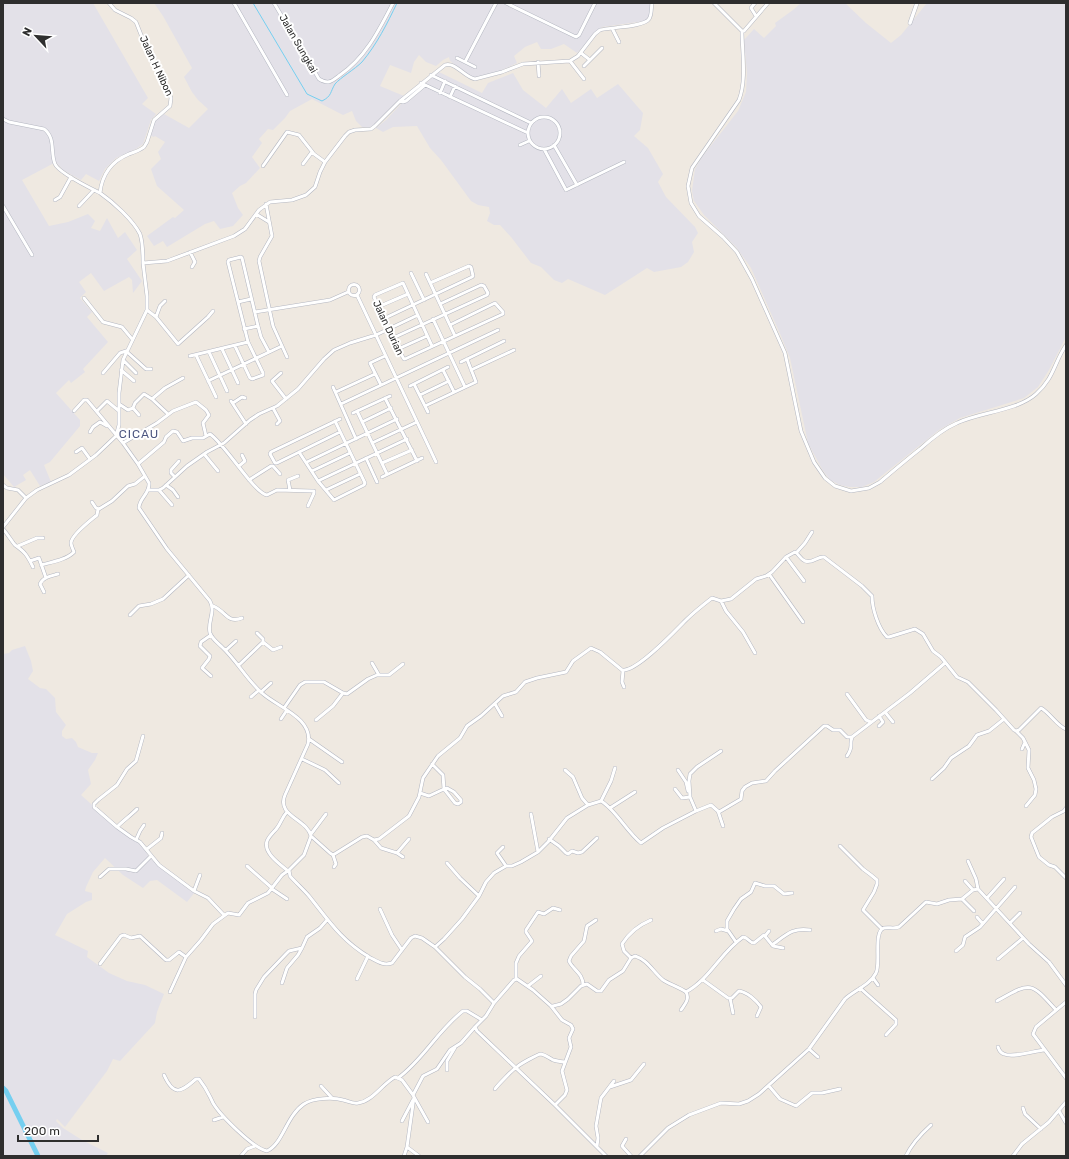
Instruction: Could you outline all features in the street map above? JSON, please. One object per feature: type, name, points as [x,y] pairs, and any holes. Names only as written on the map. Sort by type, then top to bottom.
[{"type":"street","name":"Jalan H Nibon","points":[[100,193],[102,180],[110,166],[121,158],[144,147],[154,120],[169,107],[172,101],[164,80],[151,60],[136,22],[115,10],[109,3]]},
{"type":"street","points":[[234,3],[287,95]]},
{"type":"street","name":"Jalan Sungkai","points":[[274,3],[319,79],[324,82],[330,82],[342,74],[363,54],[377,35],[393,3]]},
{"type":"street","points":[[466,62],[496,3]]},
{"type":"street","points":[[506,3],[576,37],[579,35],[595,3]]},
{"type":"street","points":[[143,263],[164,262],[236,235],[247,226],[266,204],[273,201],[292,200],[306,195],[315,187],[325,162],[349,132],[371,129],[400,101],[441,67],[448,64],[470,78],[475,79],[502,72],[520,64],[570,61],[581,53],[597,32],[640,24],[648,21],[652,3]]},
{"type":"street","points":[[714,3],[742,31],[742,92],[739,100],[692,168],[688,186],[691,203],[699,216],[723,237],[737,252],[752,279],[785,353],[801,431],[814,462],[825,478],[835,486],[851,491],[869,488],[880,482],[938,433],[957,422],[1025,401],[1035,395],[1045,386],[1066,345]]},
{"type":"street","points":[[755,3],[751,8],[756,16]]},
{"type":"street","points":[[742,31],[744,31],[768,3]]},
{"type":"street","points":[[910,23],[916,3]]},
{"type":"street","points":[[612,28],[619,42]]},
{"type":"street","points":[[584,66],[602,48]]},
{"type":"street","points":[[581,53],[590,60]]},
{"type":"street","points":[[457,58],[475,67]]},
{"type":"street","points":[[570,61],[584,79]]},
{"type":"street","points":[[538,62],[539,76]]},
{"type":"street","points":[[431,75],[531,123]]},
{"type":"street","points":[[440,93],[446,81]]},
{"type":"street","points":[[421,83],[528,133]]},
{"type":"street","points":[[400,101],[406,101],[425,85]]},
{"type":"street","points":[[450,97],[456,86]]},
{"type":"street","points":[[543,117],[555,122],[559,128],[558,139],[554,145],[544,149],[537,148],[529,141],[528,133],[531,123],[538,118],[543,117]]},
{"type":"street","points":[[3,119],[9,122],[44,129],[47,131],[52,138],[56,164],[59,169],[100,193],[118,206],[139,232],[142,245],[147,296],[146,310],[126,351],[121,370],[119,425],[116,436],[69,475],[37,490],[26,498],[3,528],[13,544],[23,550],[32,567]]},
{"type":"street","points":[[263,166],[287,132],[299,136],[312,152],[325,162]]},
{"type":"street","points":[[520,145],[529,141]]},
{"type":"street","points":[[554,145],[577,185]]},
{"type":"street","points":[[544,149],[565,190],[624,162]]},
{"type":"street","points":[[303,164],[312,152]]},
{"type":"street","points":[[55,200],[60,197],[71,177]]},
{"type":"street","points":[[79,206],[94,190]]},
{"type":"street","points":[[266,204],[272,231],[272,238],[259,261],[273,326],[287,357]]},
{"type":"street","points":[[3,206],[32,255]]},
{"type":"street","points":[[256,214],[269,222]]},
{"type":"street","points":[[190,252],[195,262],[192,267]]},
{"type":"street","points":[[235,346],[251,378],[262,376],[263,373],[248,342],[244,329],[228,262],[229,260],[240,257],[242,258],[261,337],[269,352]]},
{"type":"street","points":[[383,319],[472,277],[471,266],[430,283]]},
{"type":"street","points":[[411,273],[424,300]]},
{"type":"street","points":[[426,274],[455,336]]},
{"type":"street","name":"Jalan Durian","points":[[408,294],[402,283],[374,296],[383,319],[404,359],[432,346]]},
{"type":"street","points":[[348,292],[349,286],[353,284],[356,285],[359,290],[357,295],[436,462]]},
{"type":"street","points":[[393,338],[487,295],[488,293],[484,286],[481,285],[440,304]]},
{"type":"street","points":[[255,312],[330,300],[348,292]]},
{"type":"street","points":[[348,292],[351,295],[357,295]]},
{"type":"street","points":[[378,307],[408,294],[432,346],[503,314],[503,312],[496,303],[450,325]]},
{"type":"street","points":[[84,298],[103,322],[122,327],[132,340]]},
{"type":"street","points":[[238,302],[252,299]]},
{"type":"street","points":[[156,317],[160,306],[165,301]]},
{"type":"street","points":[[146,310],[156,317],[178,344],[208,317],[213,310]]},
{"type":"street","points":[[149,490],[159,490],[187,466],[220,445],[259,414],[273,408],[286,399],[300,387],[324,359],[334,350],[350,343],[376,335],[418,315]]},
{"type":"street","points":[[434,319],[465,387]]},
{"type":"street","points":[[244,329],[258,326]]},
{"type":"street","points":[[341,404],[498,330]]},
{"type":"street","points":[[398,349],[427,336]]},
{"type":"street","points":[[461,362],[504,341]]},
{"type":"street","points":[[190,356],[248,342]]},
{"type":"street","points":[[208,381],[282,346]]},
{"type":"street","points":[[222,349],[238,383]]},
{"type":"street","points":[[471,370],[514,350]]},
{"type":"street","points":[[126,351],[146,369],[151,369]]},
{"type":"street","points":[[103,373],[120,353],[126,351]]},
{"type":"street","points":[[208,352],[227,392]]},
{"type":"street","points":[[196,355],[216,397]]},
{"type":"street","points":[[380,385],[370,363],[385,356]]},
{"type":"street","points":[[425,406],[476,381],[466,359]]},
{"type":"street","points":[[124,360],[136,373]]},
{"type":"street","points":[[410,386],[448,367]]},
{"type":"street","points":[[121,370],[134,382]]},
{"type":"street","points":[[443,370],[454,392]]},
{"type":"street","points":[[281,373],[272,381],[286,399]]},
{"type":"street","points":[[336,392],[375,374]]},
{"type":"street","points":[[152,399],[165,388],[183,378]]},
{"type":"street","points":[[420,395],[449,381]]},
{"type":"street","points":[[414,384],[428,412]]},
{"type":"street","points":[[333,387],[356,439]]},
{"type":"street","points":[[119,404],[128,410],[133,408],[135,403],[144,394],[152,399],[168,414]]},
{"type":"street","points":[[388,474],[362,422],[355,412],[390,396]]},
{"type":"street","points":[[245,398],[242,397],[232,402],[246,424]]},
{"type":"street","points":[[386,398],[417,460]]},
{"type":"street","points":[[74,411],[86,400],[97,411],[116,436],[124,443],[138,464],[149,483],[149,490],[140,503],[139,508],[167,549],[213,606],[210,625],[211,635],[226,650],[268,699],[288,710],[305,724],[309,739],[283,803],[286,812],[300,821],[311,835],[333,855],[336,864],[334,867]]},
{"type":"street","points":[[97,411],[107,401],[119,412]]},
{"type":"street","points":[[124,443],[178,408],[198,402],[209,414],[203,423],[206,436]]},
{"type":"street","points":[[133,408],[139,415]]},
{"type":"street","points":[[273,408],[280,421],[277,424]]},
{"type":"street","points":[[362,422],[391,408]]},
{"type":"street","points":[[340,419],[271,452],[272,458],[275,463],[277,463],[340,432]]},
{"type":"street","points":[[307,462],[397,419]]},
{"type":"street","points":[[90,432],[93,427],[100,422],[110,428]]},
{"type":"street","points":[[299,452],[307,462],[318,481],[334,500],[365,485],[335,422]]},
{"type":"street","points":[[372,443],[417,422]]},
{"type":"street","points":[[138,464],[164,442],[166,437],[173,431],[177,432],[183,441],[192,438],[203,438],[208,434],[211,435],[239,466],[249,480],[264,495],[268,495],[277,490],[314,491],[308,506]]},
{"type":"street","points":[[318,481],[407,439]]},
{"type":"street","points":[[76,452],[82,448],[90,459]]},
{"type":"street","points":[[382,463],[412,450]]},
{"type":"street","points":[[312,471],[350,453]]},
{"type":"street","points":[[204,454],[218,471]]},
{"type":"street","points":[[239,466],[244,461],[242,455]]},
{"type":"street","points":[[366,458],[377,482]]},
{"type":"street","points":[[382,477],[422,458]]},
{"type":"street","points":[[175,477],[171,473],[171,470],[179,461]]},
{"type":"street","points":[[249,480],[271,466],[273,466],[280,474]]},
{"type":"street","points":[[326,490],[360,474]]},
{"type":"street","points":[[98,509],[112,501],[128,486],[135,484],[145,476]]},
{"type":"street","points":[[290,490],[288,480],[298,476]]},
{"type":"street","points":[[166,485],[173,490],[178,497]]},
{"type":"street","points":[[3,486],[18,490],[26,498]]},
{"type":"street","points":[[159,490],[172,505]]},
{"type":"street","points":[[42,565],[62,559],[74,552],[71,543],[72,539],[79,530],[97,516],[98,509],[92,502]]},
{"type":"street","points":[[623,671],[643,660],[655,651],[678,630],[686,620],[712,598],[721,601],[731,598],[756,579],[769,574],[786,557],[793,552],[797,552],[812,532]]},
{"type":"street","points":[[18,546],[37,538],[43,538]]},
{"type":"street","points":[[797,552],[805,561],[811,562],[824,557],[866,589],[872,596],[872,603],[876,617],[887,637],[889,638],[911,630],[918,630],[926,638],[933,651],[941,657],[957,677],[970,684],[1011,728],[1022,736],[1029,752],[1028,770],[1034,780],[1036,789],[1032,799],[1026,806]]},
{"type":"street","points":[[786,557],[804,581]]},
{"type":"street","points":[[30,561],[39,558],[46,578]]},
{"type":"street","points":[[44,592],[41,582],[46,578],[58,574]]},
{"type":"street","points":[[769,574],[803,622]]},
{"type":"street","points":[[130,615],[139,606],[151,604],[163,599],[189,575]]},
{"type":"street","points":[[721,601],[726,611],[743,632],[755,653]]},
{"type":"street","points":[[213,606],[221,610],[231,620],[238,620],[242,618]]},
{"type":"street","points":[[256,633],[263,639],[262,642],[273,650],[281,647]]},
{"type":"street","points":[[211,635],[201,642],[200,646],[210,656],[202,668],[211,676]]},
{"type":"street","points":[[226,650],[236,641]]},
{"type":"street","points":[[239,665],[262,642]]},
{"type":"street","points":[[374,840],[378,839],[409,816],[420,793],[422,781],[440,753],[460,738],[467,726],[503,696],[516,692],[525,682],[566,672],[573,661],[589,649],[593,648],[623,671]]},
{"type":"street","points":[[372,663],[379,675]]},
{"type":"street","points":[[847,756],[852,749],[852,737],[923,683],[945,663]]},
{"type":"street","points":[[284,708],[300,685],[305,682],[324,682],[343,693],[348,693],[366,680],[379,675],[389,675],[403,664]]},
{"type":"street","points":[[623,671],[622,682],[624,687]]},
{"type":"street","points":[[251,696],[271,684]]},
{"type":"street","points":[[316,720],[333,706],[343,693]]},
{"type":"street","points":[[848,694],[866,720],[871,722]]},
{"type":"street","points":[[495,704],[502,716]]},
{"type":"street","points":[[1016,731],[1021,728],[1040,708],[1062,728],[1066,729]]},
{"type":"street","points":[[281,719],[288,710]]},
{"type":"street","points":[[885,712],[893,722]]},
{"type":"street","points":[[879,726],[883,722],[880,716]]},
{"type":"street","points":[[932,779],[944,768],[951,758],[968,746],[977,735],[989,731],[1004,719]]},
{"type":"street","points":[[718,811],[741,799],[742,791],[752,783],[764,782],[767,780],[824,726],[827,726],[833,730],[839,729],[848,737],[852,737]]},
{"type":"street","points":[[143,736],[136,761],[127,769],[117,785],[94,805],[117,827],[140,842],[159,865],[194,891],[208,898],[224,915]]},
{"type":"street","points":[[309,739],[342,762]]},
{"type":"street","points":[[1022,749],[1025,741]]},
{"type":"street","points":[[690,796],[689,778],[692,772],[721,750]]},
{"type":"street","points":[[302,759],[325,770],[339,783]]},
{"type":"street","points":[[420,793],[429,796],[444,790],[447,788],[461,800],[461,802],[458,804],[455,803],[444,790],[443,775],[432,764]]},
{"type":"street","points":[[601,802],[611,781],[615,768]]},
{"type":"street","points":[[565,770],[573,777],[582,798],[588,805]]},
{"type":"street","points":[[678,770],[686,782],[696,811]]},
{"type":"street","points":[[675,789],[682,798],[690,796]]},
{"type":"street","points":[[610,808],[634,792]]},
{"type":"street","points":[[435,947],[462,919],[479,896],[489,877],[506,866],[512,866],[538,852],[567,818],[588,805],[601,802],[610,808],[625,827],[641,843],[659,830],[711,805],[718,811],[723,826]]},
{"type":"street","points":[[1066,808],[1047,821],[1031,836],[1039,857],[1049,865],[1055,867],[1066,878]]},
{"type":"street","points":[[117,827],[126,817],[130,816],[137,810]]},
{"type":"street","points":[[286,812],[278,827],[269,837],[267,845],[269,853],[288,871],[290,876],[346,941],[368,956],[387,965],[392,963],[411,938],[415,936],[422,938],[435,947],[494,1003]]},
{"type":"street","points":[[170,992],[186,956],[213,924],[230,912],[239,915],[248,903],[262,896],[272,888],[282,875],[304,855],[311,835],[326,814]]},
{"type":"street","points":[[532,814],[538,852]]},
{"type":"street","points":[[136,840],[144,825]]},
{"type":"street","points":[[147,849],[161,838],[162,833]]},
{"type":"street","points":[[333,855],[362,837],[367,836],[374,840],[381,848],[397,853],[403,857]]},
{"type":"street","points":[[549,839],[568,854],[572,851],[578,853],[582,852],[597,838]]},
{"type":"street","points":[[397,853],[410,839]]},
{"type":"street","points":[[840,846],[863,869],[877,880],[877,886],[862,910],[882,929],[894,929],[899,927],[926,902],[937,904],[950,900],[962,899],[972,890],[978,889]]},
{"type":"street","points":[[503,847],[497,853],[506,866]]},
{"type":"street","points":[[100,877],[109,869],[126,869],[136,871],[151,856]]},
{"type":"street","points":[[968,861],[976,879],[978,889],[1023,938],[1049,962],[1065,980],[1066,985]]},
{"type":"street","points":[[447,863],[479,896]]},
{"type":"street","points":[[247,866],[287,899]]},
{"type":"street","points":[[194,891],[200,874]]},
{"type":"street","points":[[987,898],[1004,879]]},
{"type":"street","points":[[965,881],[972,890]]},
{"type":"street","points":[[736,942],[728,932],[726,926],[731,914],[739,902],[751,892],[755,883],[765,886],[774,886],[784,894],[792,893]]},
{"type":"street","points":[[956,951],[963,945],[965,937],[980,927],[1015,887]]},
{"type":"street","points":[[962,899],[974,911]]},
{"type":"street","points":[[402,1121],[423,1076],[437,1069],[450,1050],[461,1043],[516,979],[516,963],[519,956],[532,940],[526,930],[538,912],[544,914],[554,908],[560,910]]},
{"type":"street","points":[[380,909],[392,935],[402,950]]},
{"type":"street","points":[[1010,923],[1020,913]]},
{"type":"street","points":[[977,917],[982,923]]},
{"type":"street","points":[[282,983],[288,968],[298,955],[307,937],[320,928],[327,920]]},
{"type":"street","points":[[583,985],[583,980],[580,974],[569,961],[571,956],[584,942],[587,926],[596,920]]},
{"type":"street","points":[[631,958],[624,951],[622,944],[637,927],[651,920]]},
{"type":"street","points":[[716,931],[721,929],[728,932]]},
{"type":"street","points":[[772,945],[792,931],[802,929],[810,930]]},
{"type":"street","points":[[640,1156],[668,1128],[689,1115],[722,1103],[733,1105],[742,1103],[759,1094],[809,1049],[844,1001],[873,978],[878,969],[878,938],[882,929]]},
{"type":"street","points":[[686,992],[703,980],[736,942],[744,936],[751,943],[754,943],[762,936],[765,936],[769,931]]},
{"type":"street","points":[[100,964],[121,936],[124,935],[131,938],[140,936],[166,960],[169,960],[179,952],[186,956]]},
{"type":"street","points":[[765,936],[772,945],[782,948]]},
{"type":"street","points":[[998,959],[1023,938]]},
{"type":"street","points":[[255,1017],[255,994],[264,977],[286,954],[302,948]]},
{"type":"street","points":[[357,979],[368,956]]},
{"type":"street","points":[[551,1006],[561,1004],[583,985],[587,984],[600,991],[609,980],[623,971],[631,958],[635,956],[642,959],[665,981],[686,992],[688,995],[686,1004],[681,1010]]},
{"type":"street","points":[[528,986],[541,976]]},
{"type":"street","points":[[873,978],[878,985]]},
{"type":"street","points":[[516,979],[528,986],[551,1006],[562,1020],[573,1027],[573,1032],[569,1038],[571,1047],[564,1062],[562,1074],[567,1090],[565,1095],[556,1105]]},
{"type":"street","points":[[703,980],[730,998],[733,1013]]},
{"type":"street","points":[[997,1001],[1024,988],[1031,987],[1038,991],[1056,1010]]},
{"type":"street","points":[[860,988],[896,1020],[896,1024],[886,1035]]},
{"type":"street","points":[[730,998],[739,991],[746,994],[761,1007],[757,1016]]},
{"type":"street","points":[[1066,1002],[1032,1032],[1034,1038],[1066,1078]]},
{"type":"street","points":[[164,1075],[170,1086],[177,1090],[183,1090],[198,1078],[206,1087],[212,1101],[223,1117],[255,1146],[264,1151],[268,1151],[278,1140],[292,1114],[306,1103],[332,1098],[343,1099],[354,1103],[363,1102],[370,1098],[393,1078],[398,1078],[410,1068],[446,1026],[463,1011],[467,1011],[482,1020]]},
{"type":"street","points":[[475,1027],[480,1034],[556,1105],[606,1156]]},
{"type":"street","points":[[447,1070],[447,1061],[457,1045]]},
{"type":"street","points":[[998,1047],[1001,1052],[1006,1055],[1044,1050]]},
{"type":"street","points":[[809,1049],[818,1058]]},
{"type":"street","points":[[495,1089],[497,1085],[516,1067],[538,1054],[564,1062]]},
{"type":"street","points":[[609,1088],[631,1080],[644,1064]]},
{"type":"street","points":[[398,1078],[402,1080],[413,1096],[428,1122]]},
{"type":"street","points":[[597,1146],[598,1138],[596,1126],[601,1098],[614,1081]]},
{"type":"street","points":[[321,1086],[332,1098]]},
{"type":"street","points":[[769,1086],[780,1099],[796,1106],[812,1093],[822,1093],[840,1089]]},
{"type":"street","points":[[404,1156],[407,1148],[413,1096]]},
{"type":"street","points":[[1013,1156],[1022,1144],[1049,1122],[1066,1102]]},
{"type":"street","points":[[1023,1108],[1024,1114],[1040,1129]]},
{"type":"street","points":[[1059,1111],[1066,1123]]},
{"type":"street","points":[[214,1120],[223,1117]]},
{"type":"street","points":[[906,1156],[919,1136],[931,1125]]},
{"type":"street","points":[[626,1139],[622,1146],[631,1156]]},
{"type":"street","points":[[241,1156],[247,1149],[255,1146]]},
{"type":"street","points":[[407,1148],[420,1156]]},
{"type":"shaded area","points":[[3,3],[93,3],[148,98],[142,104],[156,114],[151,120],[143,144],[136,149],[116,158],[105,169],[99,181],[86,174],[81,180],[63,170],[56,162],[22,180],[49,226],[68,222],[88,214],[95,221],[91,228],[100,231],[107,218],[118,238],[125,232],[137,250],[127,259],[142,281],[133,293],[132,280],[129,277],[104,291],[91,273],[79,282],[86,292],[80,298],[92,312],[87,317],[108,342],[83,369],[85,372],[71,383],[69,380],[56,393],[80,420],[80,426],[50,462],[44,465],[51,482],[40,486],[30,470],[23,475],[26,480],[14,487],[3,474]]},
{"type":"shaded area","points":[[154,3],[651,3],[649,16],[645,21],[602,27],[577,53],[564,44],[551,49],[541,49],[537,42],[525,47],[514,56],[517,63],[500,71],[476,77],[471,77],[450,61],[449,57],[436,66],[426,62],[419,55],[414,62],[411,73],[390,65],[380,86],[404,96],[379,122],[370,127],[362,127],[356,121],[352,111],[343,115],[312,99],[290,111],[273,130],[268,129],[259,139],[262,143],[252,157],[260,168],[246,183],[232,193],[238,208],[243,215],[233,226],[220,229],[214,221],[205,224],[167,247],[163,241],[154,246],[147,236],[173,217],[175,218],[184,210],[157,186],[151,169],[161,159],[158,152],[165,142],[155,136],[151,136],[154,123],[164,114],[189,128],[208,109],[192,92],[184,77],[192,68],[163,16]]},
{"type":"shaded area","points":[[801,3],[845,3],[866,23],[891,43],[901,35],[927,3],[1066,3],[1066,337],[1049,370],[1038,387],[1024,398],[960,418],[939,430],[874,482],[862,487],[840,485],[830,480],[822,469],[808,443],[790,358],[751,268],[736,247],[704,215],[694,201],[692,191],[695,169],[702,157],[738,111],[746,92],[747,73],[744,40],[754,29],[764,38],[776,26],[775,23]]},
{"type":"shaded area","points":[[439,72],[482,93],[488,83],[513,73],[523,90],[546,108],[562,89],[571,103],[591,89],[597,98],[618,84],[643,113],[640,130],[634,136],[648,148],[663,174],[658,182],[666,197],[695,227],[698,233],[692,242],[694,252],[688,262],[681,267],[654,272],[647,268],[605,295],[568,279],[562,283],[554,280],[541,267],[531,263],[500,225],[494,225],[487,221],[490,213],[489,207],[478,205],[471,201],[441,160],[430,148],[417,126],[393,127],[383,132],[376,128],[401,104]]},
{"type":"shaded area","points":[[25,646],[33,671],[28,679],[40,688],[46,689],[55,698],[56,712],[66,725],[62,731],[62,736],[66,739],[72,738],[78,747],[92,753],[98,753],[88,770],[91,784],[81,795],[141,845],[150,858],[165,871],[195,892],[187,902],[157,880],[150,881],[143,888],[123,875],[105,858],[93,872],[86,887],[85,891],[92,893],[92,900],[67,914],[55,935],[88,951],[87,957],[109,973],[127,981],[145,985],[164,994],[157,1012],[155,1023],[120,1061],[113,1059],[107,1071],[65,1127],[57,1119],[56,1121],[63,1128],[82,1140],[108,1153],[106,1156],[3,1156],[3,654]]},
{"type":"waterway","points":[[253,3],[307,94],[322,101],[329,96],[337,82],[362,62],[381,34],[397,3]]},
{"type":"waterway","points":[[3,1088],[6,1091],[38,1156]]},
{"type":"district","name":"CICAU","points":[[139,434]]}]
